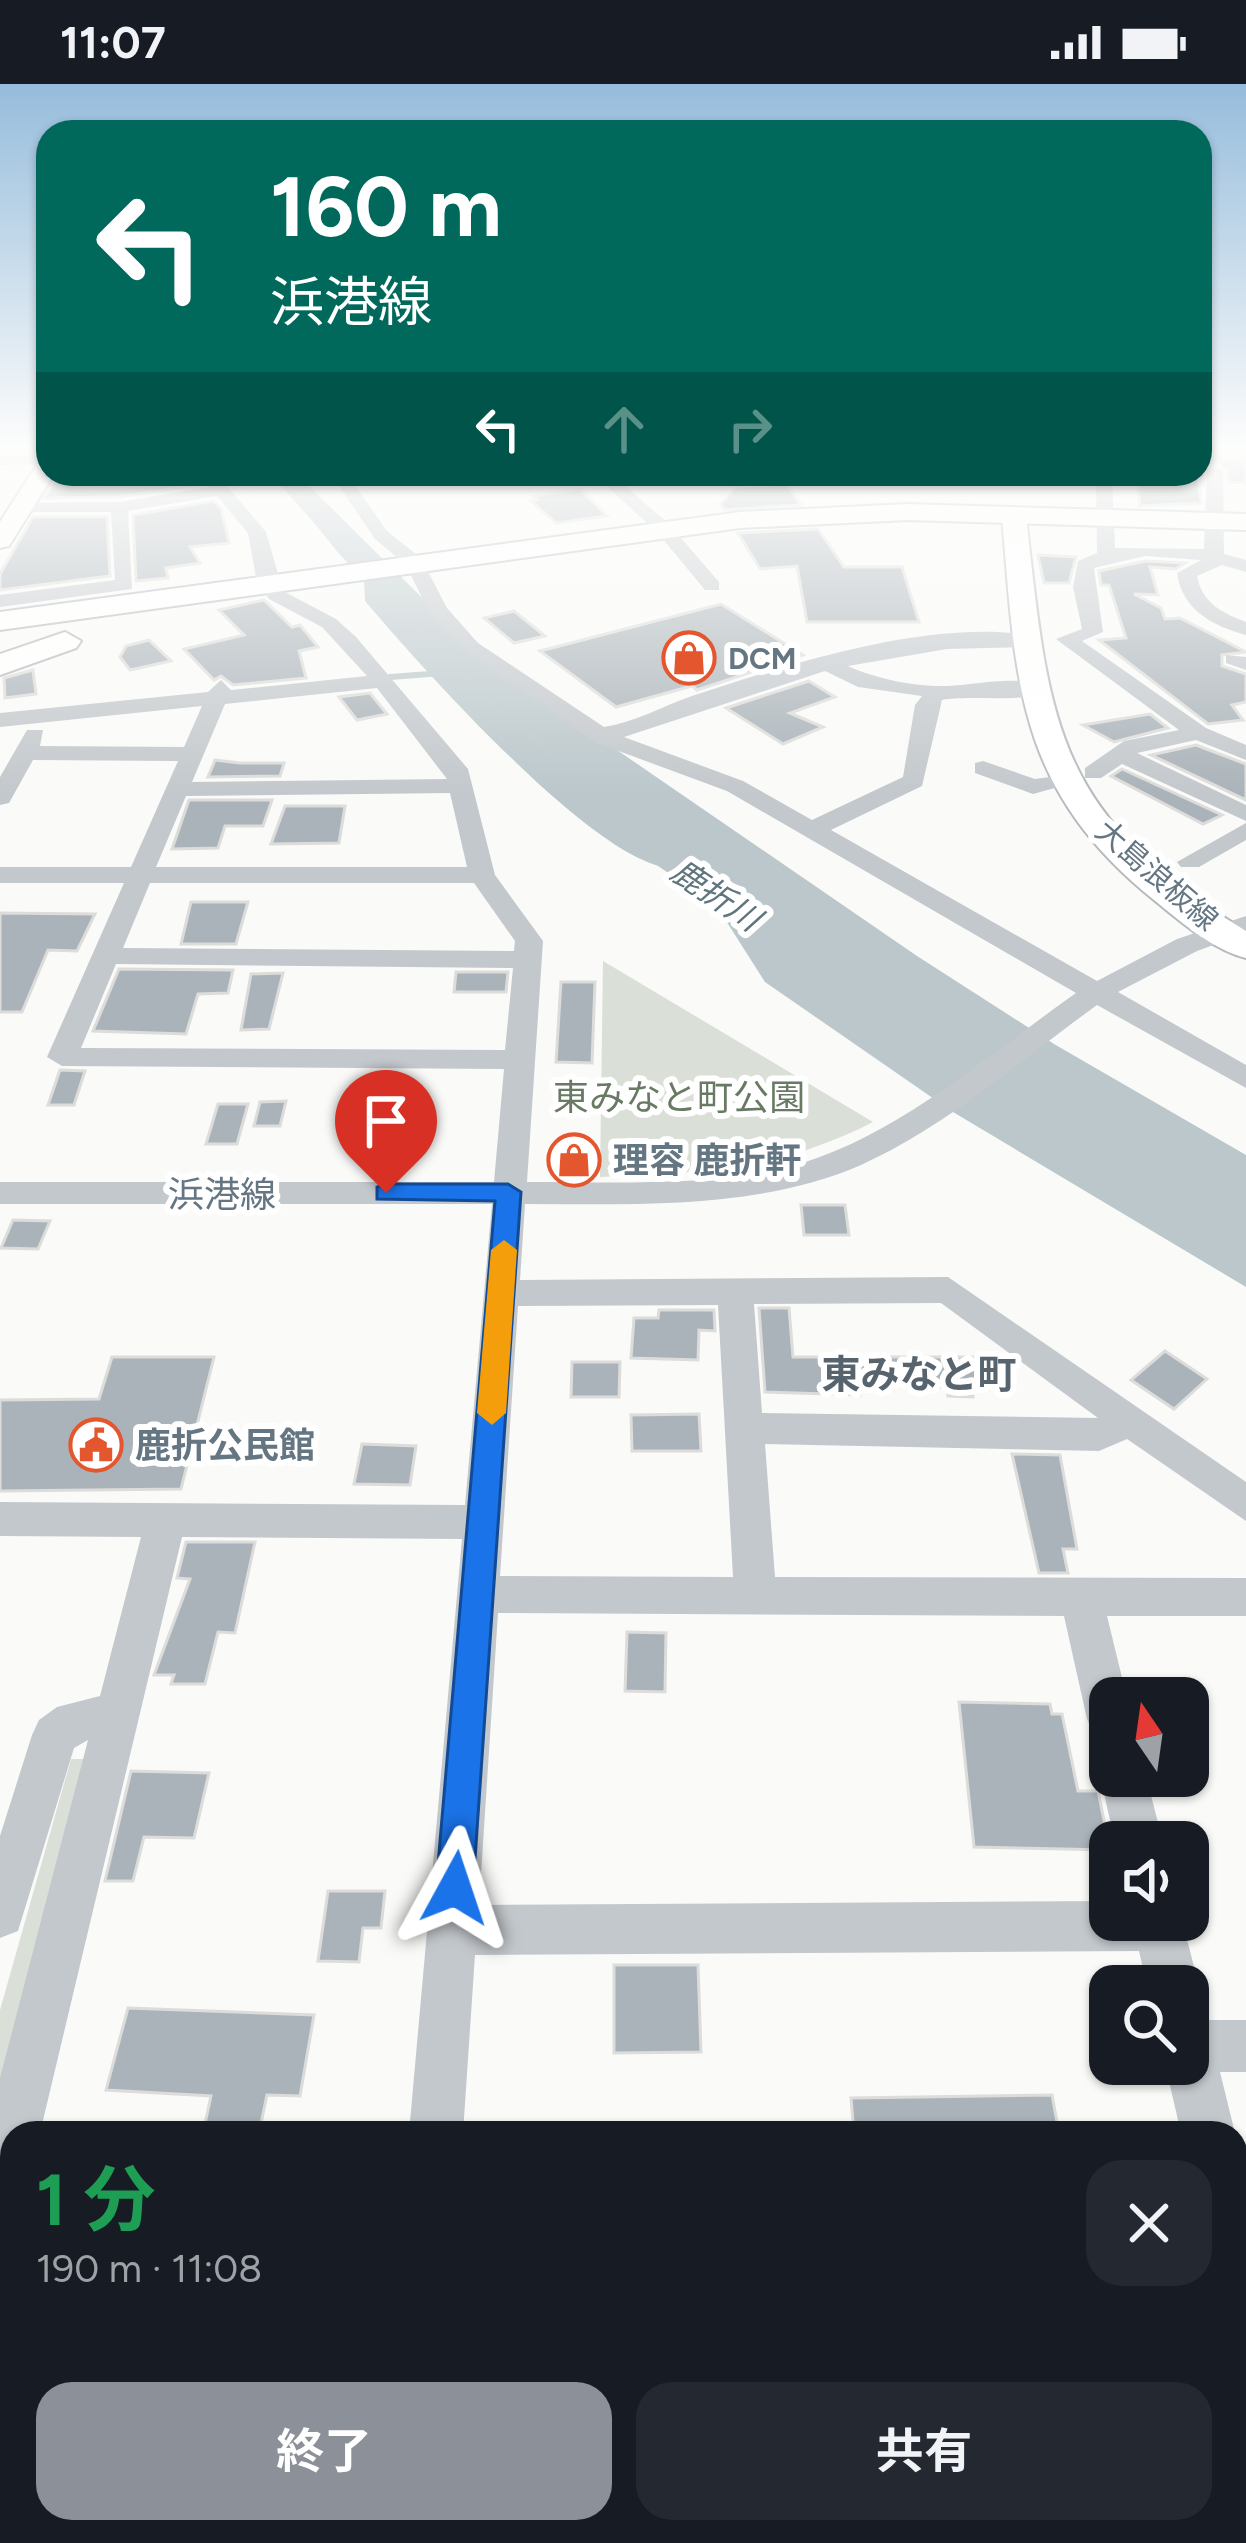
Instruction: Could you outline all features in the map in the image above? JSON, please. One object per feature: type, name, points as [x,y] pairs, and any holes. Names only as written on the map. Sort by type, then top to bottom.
[{"type":"highway","points":[[0,621],[393,565]]},
{"type":"highway","points":[[0,651],[185,619],[202,609],[205,592]]},
{"type":"highway","points":[[0,665],[65,641]]},
{"type":"main road","name":"大島浪板線","points":[[1022,565],[1038,691],[1113,841],[1238,935]]},
{"type":"street","points":[[0,602],[125,585],[123,565]]},
{"type":"street","points":[[270,565],[276,595],[329,623],[380,676],[456,769],[482,875],[529,941],[437,2121]]},
{"type":"street","points":[[406,565],[471,646],[600,735],[695,768],[715,760],[816,828],[1246,1078]]},
{"type":"street","points":[[694,565],[712,586]]},
{"type":"street","points":[[600,735],[643,728],[690,704],[828,665],[992,639],[1066,639],[1093,632],[1083,587],[1085,565]]},
{"type":"street","points":[[1209,565],[1187,573],[1187,589],[1202,607],[1246,629]]},
{"type":"street","points":[[1066,639],[1198,733],[1246,753]]},
{"type":"street","points":[[828,665],[866,682],[942,692],[1038,691]]},
{"type":"street","points":[[0,716],[380,676]]},
{"type":"street","points":[[219,692],[62,1057],[520,1060]]},
{"type":"street","points":[[816,828],[914,781],[926,705],[942,692]]},
{"type":"street","points":[[0,798],[49,711]]},
{"type":"street","points":[[983,768],[1033,787],[1078,778],[1118,753],[1198,733]]},
{"type":"street","points":[[25,753],[191,754]]},
{"type":"street","points":[[1118,753],[1246,814]]},
{"type":"street","points":[[176,789],[460,786]]},
{"type":"street","points":[[816,828],[1036,934]]},
{"type":"street","points":[[1190,862],[1246,830]]},
{"type":"street","points":[[0,875],[482,875]]},
{"type":"street","name":"浜港線","points":[[0,1193],[621,1193],[767,1183],[849,1157],[912,1123],[1095,994],[1238,935]]},
{"type":"street","points":[[106,956],[528,960]]},
{"type":"street","points":[[735,1288],[755,1596]]},
{"type":"street","points":[[501,1293],[948,1290],[1246,1504]]},
{"type":"street","points":[[744,1428],[1099,1435],[1129,1420]]},
{"type":"street","points":[[0,1519],[484,1522]]},
{"type":"street","points":[[17,2121],[166,1520]]},
{"type":"street","points":[[480,1594],[1246,1597]]},
{"type":"street","points":[[1081,1597],[1100,1677]]},
{"type":"street","points":[[0,1913],[55,1736],[73,1722],[118,1714]]},
{"type":"street","points":[[451,1930],[1089,1924]]},
{"type":"street","points":[[1209,2047],[1246,2046]]},
{"type":"street","points":[[1197,2085],[1205,2121]]},
{"type":"green space","name":"東みなと町公園","points":[[603,961],[873,1122],[805,1150],[740,1166],[600,1177]]},
{"type":"green space","points":[[71,1759],[88,1759],[0,2082],[0,2010]]},
{"type":"water","points":[[350,565],[389,565],[483,658],[917,956],[1054,1044],[1246,1155],[1246,1287],[953,1112],[765,982],[716,905],[612,835],[583,781],[429,646]]},
{"type":"building","points":[[5,565],[109,565],[110,576],[0,590]]},
{"type":"building","points":[[135,565],[188,565],[166,568],[168,578],[136,581]]},
{"type":"building","points":[[757,565],[902,567],[919,622],[807,622],[797,566],[760,569]]},
{"type":"building","points":[[1040,565],[1074,565],[1069,583],[1044,583]]},
{"type":"building","points":[[1128,565],[1182,565],[1176,569],[1150,567],[1158,595],[1134,594],[1161,608],[1165,619],[1180,618],[1246,652],[1222,655],[1222,666],[1246,674],[1246,702],[1232,705],[1243,720],[1208,724],[1099,640],[1126,638],[1109,585],[1101,585],[1099,571]]},
{"type":"building","points":[[264,600],[292,627],[300,625],[318,647],[299,651],[306,678],[233,685],[221,676],[214,680],[184,649],[244,635],[219,610]]},
{"type":"building","name":"DCM","points":[[721,604],[803,655],[697,690],[692,686],[616,707],[540,651]]},
{"type":"building","points":[[514,611],[545,636],[514,643],[484,618]]},
{"type":"building","points":[[149,640],[171,661],[130,670],[120,657],[126,646]]},
{"type":"building","points":[[33,670],[36,694],[5,698],[4,678]]},
{"type":"building","points":[[809,681],[835,697],[790,713],[823,727],[783,744],[726,708]]},
{"type":"building","points":[[370,693],[387,714],[357,720],[339,697]]},
{"type":"building","points":[[1150,714],[1168,728],[1114,742],[1083,725]]},
{"type":"building","points":[[1196,745],[1246,764],[1246,800],[1151,755]]},
{"type":"building","points":[[215,760],[284,763],[280,776],[208,777]]},
{"type":"building","points":[[1122,769],[1222,815],[1203,824],[1111,776]]},
{"type":"building","points":[[189,800],[272,800],[263,826],[225,826],[218,848],[172,849]]},
{"type":"building","points":[[285,806],[345,806],[339,843],[271,844]]},
{"type":"building","points":[[191,902],[248,902],[236,944],[181,944]]},
{"type":"building","points":[[0,913],[95,914],[77,951],[48,950],[22,1012],[0,1012]]},
{"type":"building","points":[[119,969],[233,970],[228,993],[198,994],[186,1034],[93,1031]]},
{"type":"building","points":[[456,972],[508,972],[506,992],[454,992]]},
{"type":"building","points":[[283,973],[269,1029],[241,1030],[251,974]]},
{"type":"building","points":[[561,982],[595,982],[592,1063],[556,1062]]},
{"type":"building","points":[[60,1070],[85,1071],[74,1105],[48,1105]]},
{"type":"building","points":[[286,1101],[280,1126],[254,1126],[260,1102]]},
{"type":"building","points":[[218,1104],[248,1104],[237,1144],[206,1144]]},
{"type":"building","points":[[801,1205],[845,1205],[849,1235],[804,1235]]},
{"type":"building","points":[[13,1220],[50,1221],[38,1249],[1,1248]]},
{"type":"building","points":[[759,1308],[789,1308],[793,1357],[985,1357],[989,1389],[972,1388],[973,1397],[948,1396],[947,1387],[860,1384],[860,1395],[765,1392]]},
{"type":"building","points":[[659,1310],[714,1310],[715,1331],[699,1330],[698,1360],[631,1358],[634,1318],[658,1318]]},
{"type":"building","points":[[1165,1351],[1207,1379],[1174,1409],[1131,1380]]},
{"type":"building","name":"鹿折公民館","points":[[112,1357],[214,1357],[181,1489],[0,1491],[0,1400],[99,1399]]},
{"type":"building","points":[[572,1362],[620,1362],[619,1397],[571,1397]]},
{"type":"building","points":[[699,1414],[701,1451],[632,1451],[631,1415]]},
{"type":"building","points":[[362,1444],[416,1446],[410,1485],[354,1484]]},
{"type":"building","points":[[1012,1454],[1060,1455],[1077,1549],[1063,1549],[1068,1573],[1039,1573]]},
{"type":"building","points":[[186,1542],[255,1542],[235,1633],[218,1632],[205,1684],[171,1684],[174,1675],[154,1675],[190,1579],[177,1578]]},
{"type":"building","points":[[627,1632],[666,1633],[665,1692],[625,1691]]},
{"type":"building","points":[[959,1702],[1050,1704],[1052,1714],[1062,1714],[1078,1791],[1099,1797],[1104,1821],[1089,1821],[1089,1850],[974,1847]]},
{"type":"building","points":[[131,1771],[209,1773],[194,1838],[144,1837],[133,1881],[105,1881]]},
{"type":"building","points":[[328,1891],[385,1891],[381,1928],[363,1928],[359,1962],[318,1961]]},
{"type":"building","points":[[614,1965],[698,1965],[701,2052],[614,2053]]},
{"type":"building","points":[[128,2008],[314,2015],[300,2096],[267,2095],[262,2121],[206,2121],[211,2096],[106,2090]]},
{"type":"building","points":[[1052,2095],[1057,2121],[853,2121],[851,2098]]},
{"type":"waterway","name":"鹿折川","points":[[368,565],[379,577],[376,594],[511,738],[586,803],[667,858]]},
{"type":"waterway","points":[[390,677],[443,673]]},
{"type":"slow traffic","points":[[492,1413],[504,1250]]},
{"type":"place","name":"DCM","points":[[689,658]]},
{"type":"place","name":"理容 鹿折軒","points":[[574,1160]]},
{"type":"place","name":"鹿折公民館","points":[[96,1445]]},
{"type":"district","name":"東みなと町","points":[[919,1374]]},
{"type":"route","points":[[386,1193],[508,1192],[455,1888]]}]
